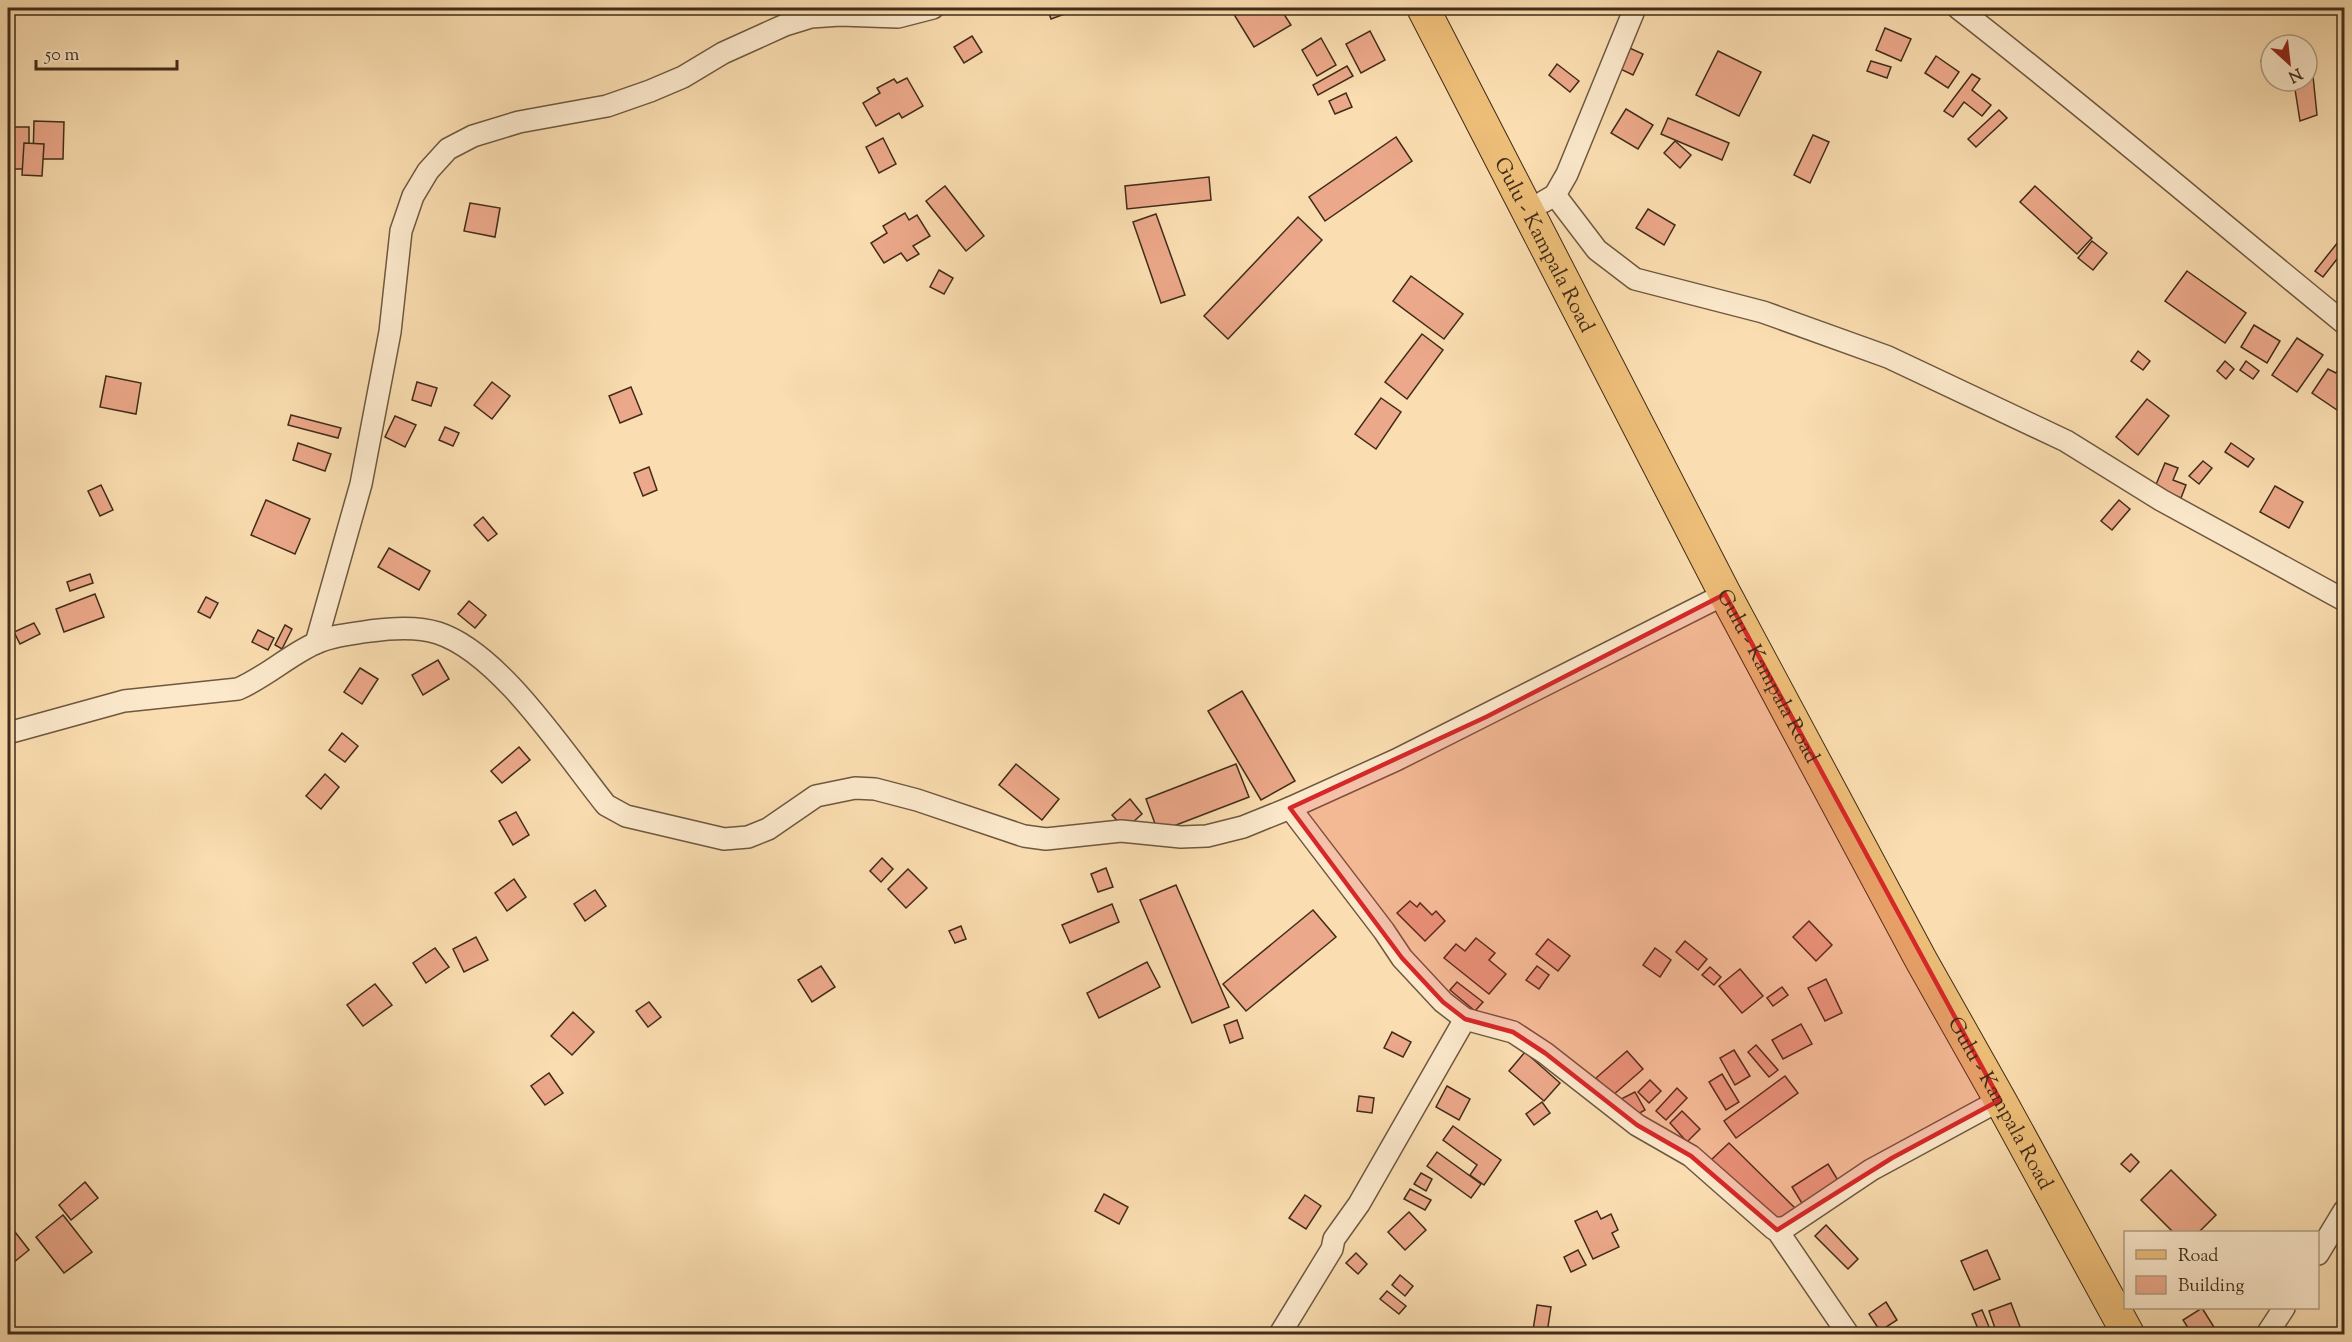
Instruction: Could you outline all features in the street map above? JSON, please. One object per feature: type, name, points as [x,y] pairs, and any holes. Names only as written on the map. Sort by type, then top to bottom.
[{"type":"main road","name":"Gulu - Kampala Road","points":[[1423,8],[1725,594],[1921,960],[2128,1335]]},
{"type":"street","points":[[316,643],[361,484],[390,332],[401,231],[418,188],[428,171],[448,149],[473,136],[519,122],[607,106],[650,92],[762,34],[811,17],[840,15],[898,17],[933,8]]},
{"type":"street","points":[[1526,210],[1555,195],[1587,127],[1635,8]]},
{"type":"street","points":[[1958,8],[2075,99],[2344,323]]},
{"type":"street","points":[[1555,195],[1598,250],[1635,279],[1763,312],[1899,362],[2066,441],[2160,500],[2344,600]]},
{"type":"street","points":[[8,733],[124,700],[238,689],[316,643],[372,631],[419,628],[458,641],[500,675],[606,805],[626,816],[724,839],[748,837],[768,829],[816,796],[855,788],[885,792],[1024,836],[1046,838],[1120,831],[1181,837],[1207,836],[1243,826],[1290,808],[1486,717],[1725,594]]},
{"type":"street","points":[[1290,808],[1422,983],[1465,1019],[1513,1032],[1545,1053],[1637,1125],[1691,1156],[1777,1230],[1848,1335]]},
{"type":"street","points":[[1280,1335],[1332,1249],[1334,1239],[1359,1204],[1465,1019]]},
{"type":"street","points":[[1777,1230],[1786,1227],[1885,1162],[2000,1100]]},
{"type":"street","points":[[2319,1252],[2344,1211]]},
{"type":"street","points":[[2267,1335],[2283,1309]]},
{"type":"lane","points":[[194,1335],[254,1335]]},
{"type":"highlighted area","points":[[1725,594],[2000,1100],[1892,1158],[1777,1230],[1691,1156],[1637,1125],[1545,1053],[1513,1032],[1465,1019],[1443,1002],[1402,958],[1290,808],[1486,717]]},
{"type":"building","points":[[1047,8],[1069,8],[1070,12],[1051,19]]},
{"type":"building","points":[[1230,8],[1280,8],[1291,25],[1254,47]]},
{"type":"building","points":[[1885,28],[1911,39],[1901,61],[1876,50]]},
{"type":"building","points":[[1370,31],[1385,60],[1361,73],[1346,44]]},
{"type":"building","points":[[972,36],[982,52],[964,63],[954,47]]},
{"type":"building","points":[[1321,38],[1336,65],[1317,76],[1302,50]]},
{"type":"building","points":[[1623,45],[1643,54],[1633,75],[1614,66]]},
{"type":"building","points":[[1718,51],[1761,72],[1739,116],[1696,95]]},
{"type":"building","points":[[1936,56],[1959,72],[1948,88],[1925,73]]},
{"type":"building","points":[[1871,61],[1891,67],[1887,78],[1867,71]]},
{"type":"building","points":[[1557,64],[1579,81],[1570,92],[1549,75]]},
{"type":"building","points":[[1347,66],[1353,76],[1318,95],[1313,85]]},
{"type":"building","points":[[1972,74],[1980,79],[1972,90],[1991,105],[1982,116],[1964,102],[1953,117],[1944,111]]},
{"type":"building","points":[[907,78],[923,106],[902,118],[899,113],[876,126],[863,103],[880,93],[877,88],[894,79],[897,83]]},
{"type":"building","points":[[1346,93],[1352,107],[1335,114],[1329,101]]},
{"type":"building","points":[[2296,93],[2315,93],[2317,115],[2300,121]]},
{"type":"building","points":[[1626,109],[1653,125],[1638,149],[1611,133]]},
{"type":"building","points":[[1999,110],[2007,118],[1976,147],[1968,139]]},
{"type":"building","points":[[1668,118],[1729,143],[1722,160],[1661,134]]},
{"type":"building","points":[[34,121],[64,122],[63,159],[33,159]]},
{"type":"building","points":[[8,127],[29,127],[29,169],[8,169]]},
{"type":"building","points":[[1813,135],[1829,142],[1810,183],[1794,175]]},
{"type":"building","points":[[1396,137],[1412,161],[1325,221],[1309,197]]},
{"type":"building","points":[[883,138],[896,164],[879,173],[866,147]]},
{"type":"building","points":[[1675,141],[1691,155],[1680,168],[1664,153]]},
{"type":"building","points":[[24,143],[44,144],[42,176],[22,175]]},
{"type":"building","points":[[1209,177],[1211,200],[1127,209],[1125,186]]},
{"type":"building","points":[[945,186],[984,236],[966,251],[926,201]]},
{"type":"building","points":[[2035,186],[2092,238],[2077,254],[2020,202]]},
{"type":"building","points":[[470,203],[500,208],[495,237],[464,231]]},
{"type":"building","points":[[1648,209],[1675,225],[1664,245],[1636,228]]},
{"type":"building","points":[[905,213],[909,220],[917,215],[930,236],[913,246],[919,254],[907,261],[901,253],[884,263],[871,243],[887,233],[883,226]]},
{"type":"building","points":[[1156,214],[1185,295],[1161,303],[1133,222]]},
{"type":"building","points":[[1298,217],[1322,240],[1228,339],[1204,316]]},
{"type":"building","points":[[2342,237],[2344,250],[2323,277],[2315,271]]},
{"type":"building","points":[[2092,241],[2107,253],[2093,270],[2078,258]]},
{"type":"building","points":[[939,270],[953,278],[944,294],[930,287]]},
{"type":"building","points":[[2187,271],[2246,313],[2225,343],[2165,301]]},
{"type":"building","points":[[1411,276],[1463,314],[1444,339],[1393,301]]},
{"type":"building","points":[[2254,325],[2280,341],[2267,363],[2241,347]]},
{"type":"building","points":[[1422,334],[1443,350],[1407,399],[1385,382]]},
{"type":"building","points":[[2297,338],[2323,355],[2297,392],[2272,375]]},
{"type":"building","points":[[2138,351],[2150,361],[2143,370],[2131,361]]},
{"type":"building","points":[[2225,361],[2234,369],[2226,379],[2217,371]]},
{"type":"building","points":[[2246,361],[2259,371],[2253,379],[2240,370]]},
{"type":"building","points":[[2340,367],[2344,370],[2344,405],[2340,412],[2312,393],[2328,369],[2336,373]]},
{"type":"building","points":[[106,376],[141,383],[136,414],[100,407]]},
{"type":"building","points":[[417,382],[437,388],[431,406],[412,400]]},
{"type":"building","points":[[492,382],[510,396],[492,419],[474,405]]},
{"type":"building","points":[[631,387],[642,414],[620,423],[609,396]]},
{"type":"building","points":[[1381,398],[1401,412],[1376,449],[1355,434]]},
{"type":"building","points":[[2147,399],[2169,416],[2138,455],[2116,437]]},
{"type":"building","points":[[291,415],[341,428],[338,438],[288,425]]},
{"type":"building","points":[[395,416],[416,425],[405,447],[385,437]]},
{"type":"building","points":[[445,427],[459,433],[453,446],[439,440]]},
{"type":"building","points":[[298,443],[331,454],[325,471],[293,460]]},
{"type":"building","points":[[2231,443],[2254,459],[2248,467],[2225,452]]},
{"type":"building","points":[[2203,461],[2212,468],[2199,484],[2189,476]]},
{"type":"building","points":[[2165,463],[2178,468],[2173,480],[2186,485],[2181,498],[2155,487]]},
{"type":"building","points":[[649,467],[657,490],[643,496],[634,473]]},
{"type":"building","points":[[101,485],[113,510],[100,516],[88,491]]},
{"type":"building","points":[[2275,486],[2303,502],[2289,528],[2260,512]]},
{"type":"building","points":[[266,500],[310,519],[295,554],[251,535]]},
{"type":"building","points":[[2119,500],[2130,509],[2112,530],[2101,521]]},
{"type":"building","points":[[483,517],[497,534],[488,541],[474,525]]},
{"type":"building","points":[[389,548],[430,571],[419,590],[378,567]]},
{"type":"building","points":[[90,574],[93,583],[70,591],[67,582]]},
{"type":"building","points":[[95,594],[104,617],[64,632],[56,609]]},
{"type":"building","points":[[206,597],[218,603],[210,618],[198,612]]},
{"type":"building","points":[[469,601],[486,615],[475,628],[458,614]]},
{"type":"building","points":[[34,623],[40,634],[20,644],[14,632]]},
{"type":"building","points":[[285,625],[292,629],[282,649],[275,645]]},
{"type":"building","points":[[258,630],[274,638],[268,650],[252,642]]},
{"type":"building","points":[[438,660],[449,679],[423,695],[412,675]]},
{"type":"building","points":[[360,668],[378,679],[362,704],[344,692]]},
{"type":"building","points":[[1242,691],[1295,781],[1261,800],[1208,711]]},
{"type":"building","points":[[342,733],[358,746],[345,762],[329,750]]},
{"type":"building","points":[[519,747],[530,760],[502,783],[491,771]]},
{"type":"building","points":[[1016,764],[1059,799],[1042,820],[999,785]]},
{"type":"building","points":[[1236,764],[1249,797],[1158,832],[1146,799]]},
{"type":"building","points":[[325,774],[339,787],[321,809],[306,796]]},
{"type":"building","points":[[1130,799],[1142,814],[1125,829],[1112,815]]},
{"type":"building","points":[[516,812],[529,835],[513,845],[499,821]]},
{"type":"building","points":[[882,858],[893,869],[881,882],[870,871]]},
{"type":"building","points":[[1106,868],[1113,887],[1098,892],[1091,874]]},
{"type":"building","points":[[908,869],[927,888],[906,908],[888,889]]},
{"type":"building","points":[[514,879],[526,897],[507,911],[495,893]]},
{"type":"building","points":[[1176,885],[1229,1007],[1192,1023],[1140,900]]},
{"type":"building","points":[[595,890],[606,906],[585,921],[574,904]]},
{"type":"building","points":[[1410,901],[1417,907],[1420,903],[1432,915],[1436,911],[1445,921],[1425,941],[1397,913]]},
{"type":"building","points":[[1112,904],[1119,922],[1070,943],[1062,925]]},
{"type":"building","points":[[1313,910],[1336,937],[1246,1011],[1223,984]]},
{"type":"building","points":[[1809,921],[1832,945],[1816,961],[1793,937]]},
{"type":"building","points":[[961,926],[966,939],[955,943],[949,931]]},
{"type":"building","points":[[476,937],[488,960],[464,972],[453,949]]},
{"type":"building","points":[[1476,938],[1495,953],[1489,960],[1506,974],[1489,994],[1444,958],[1456,944],[1465,951]]},
{"type":"building","points":[[1548,939],[1570,956],[1558,971],[1536,954]]},
{"type":"building","points":[[1685,941],[1707,959],[1698,970],[1676,952]]},
{"type":"building","points":[[435,948],[449,967],[426,983],[413,963]]},
{"type":"building","points":[[1655,948],[1671,960],[1660,977],[1643,965]]},
{"type":"building","points":[[1147,962],[1160,987],[1099,1018],[1087,993]]},
{"type":"building","points":[[821,966],[835,987],[812,1002],[798,980]]},
{"type":"building","points":[[1537,966],[1549,975],[1539,989],[1526,980]]},
{"type":"building","points":[[1710,967],[1721,977],[1714,985],[1702,975]]},
{"type":"building","points":[[1740,969],[1763,996],[1742,1013],[1719,986]]},
{"type":"building","points":[[1826,979],[1842,1013],[1825,1021],[1808,988]]},
{"type":"building","points":[[1457,982],[1483,1002],[1475,1011],[1450,990]]},
{"type":"building","points":[[375,984],[392,1005],[363,1026],[347,1005]]},
{"type":"building","points":[[1782,987],[1788,995],[1773,1006],[1767,998]]},
{"type":"building","points":[[649,1002],[661,1017],[648,1027],[636,1011]]},
{"type":"building","points":[[573,1012],[594,1032],[572,1055],[551,1036]]},
{"type":"building","points":[[1237,1020],[1243,1038],[1230,1043],[1224,1025]]},
{"type":"building","points":[[1801,1024],[1812,1044],[1783,1059],[1772,1040]]},
{"type":"building","points":[[1392,1032],[1411,1042],[1403,1057],[1384,1048]]},
{"type":"building","points":[[1756,1045],[1778,1070],[1769,1077],[1748,1052]]},
{"type":"building","points":[[1734,1050],[1750,1076],[1735,1085],[1720,1058]]},
{"type":"building","points":[[1627,1051],[1643,1069],[1612,1096],[1596,1078]]},
{"type":"building","points":[[1525,1052],[1560,1083],[1544,1101],[1509,1071]]},
{"type":"building","points":[[549,1073],[563,1093],[545,1105],[531,1086]]},
{"type":"building","points":[[1722,1074],[1739,1102],[1726,1110],[1709,1082]]},
{"type":"building","points":[[1785,1076],[1798,1093],[1736,1138],[1724,1121]]},
{"type":"building","points":[[1650,1080],[1661,1091],[1649,1103],[1638,1092]]},
{"type":"building","points":[[1447,1086],[1470,1099],[1459,1120],[1436,1107]]},
{"type":"building","points":[[1677,1088],[1687,1098],[1666,1120],[1656,1111]]},
{"type":"building","points":[[1635,1092],[1645,1110],[1631,1118],[1621,1099]]},
{"type":"building","points":[[1359,1096],[1374,1098],[1372,1113],[1357,1111]]},
{"type":"building","points":[[1542,1102],[1550,1113],[1534,1125],[1526,1114]]},
{"type":"building","points":[[1682,1111],[1700,1129],[1687,1142],[1670,1123]]},
{"type":"building","points":[[1453,1126],[1501,1160],[1484,1185],[1470,1175],[1477,1165],[1443,1140]]},
{"type":"building","points":[[1729,1143],[1796,1209],[1778,1226],[1711,1160]]},
{"type":"building","points":[[1437,1152],[1481,1184],[1471,1198],[1427,1166]]},
{"type":"building","points":[[2131,1154],[2139,1162],[2130,1172],[2121,1164]]},
{"type":"building","points":[[1828,1164],[1839,1182],[1803,1205],[1792,1187]]},
{"type":"building","points":[[2171,1170],[2216,1215],[2200,1231],[2172,1231],[2141,1200]]},
{"type":"building","points":[[1421,1173],[1432,1179],[1426,1191],[1414,1184]]},
{"type":"building","points":[[85,1182],[98,1198],[71,1220],[59,1205]]},
{"type":"building","points":[[1410,1189],[1431,1200],[1425,1210],[1404,1199]]},
{"type":"building","points":[[1104,1194],[1128,1207],[1119,1224],[1095,1211]]},
{"type":"building","points":[[1305,1195],[1321,1206],[1306,1229],[1289,1218]]},
{"type":"building","points":[[1597,1211],[1601,1219],[1611,1214],[1618,1230],[1612,1233],[1619,1247],[1593,1259],[1575,1221]]},
{"type":"building","points":[[1409,1212],[1426,1230],[1405,1250],[1388,1232]]},
{"type":"building","points":[[63,1215],[92,1252],[64,1273],[36,1237]]},
{"type":"building","points":[[8,1223],[29,1250],[8,1267]]},
{"type":"building","points":[[1826,1225],[1858,1259],[1848,1269],[1815,1236]]},
{"type":"building","points":[[1578,1250],[1586,1265],[1571,1272],[1564,1257]]},
{"type":"building","points":[[1987,1250],[2000,1279],[1974,1290],[1961,1261]]},
{"type":"building","points":[[1356,1253],[1367,1264],[1358,1274],[1346,1263]]},
{"type":"building","points":[[1400,1275],[1413,1286],[1405,1296],[1392,1285]]},
{"type":"building","points":[[1387,1291],[1406,1306],[1399,1314],[1380,1299]]},
{"type":"building","points":[[1886,1302],[1897,1320],[1880,1331],[1869,1314]]},
{"type":"building","points":[[2011,1303],[2022,1332],[1997,1334],[1989,1311]]},
{"type":"building","points":[[1537,1305],[1551,1307],[1547,1333],[1533,1330]]},
{"type":"building","points":[[2203,1309],[2217,1332],[2192,1334],[2183,1320]]},
{"type":"building","points":[[1982,1310],[1992,1334],[1980,1334],[1972,1314]]}]
